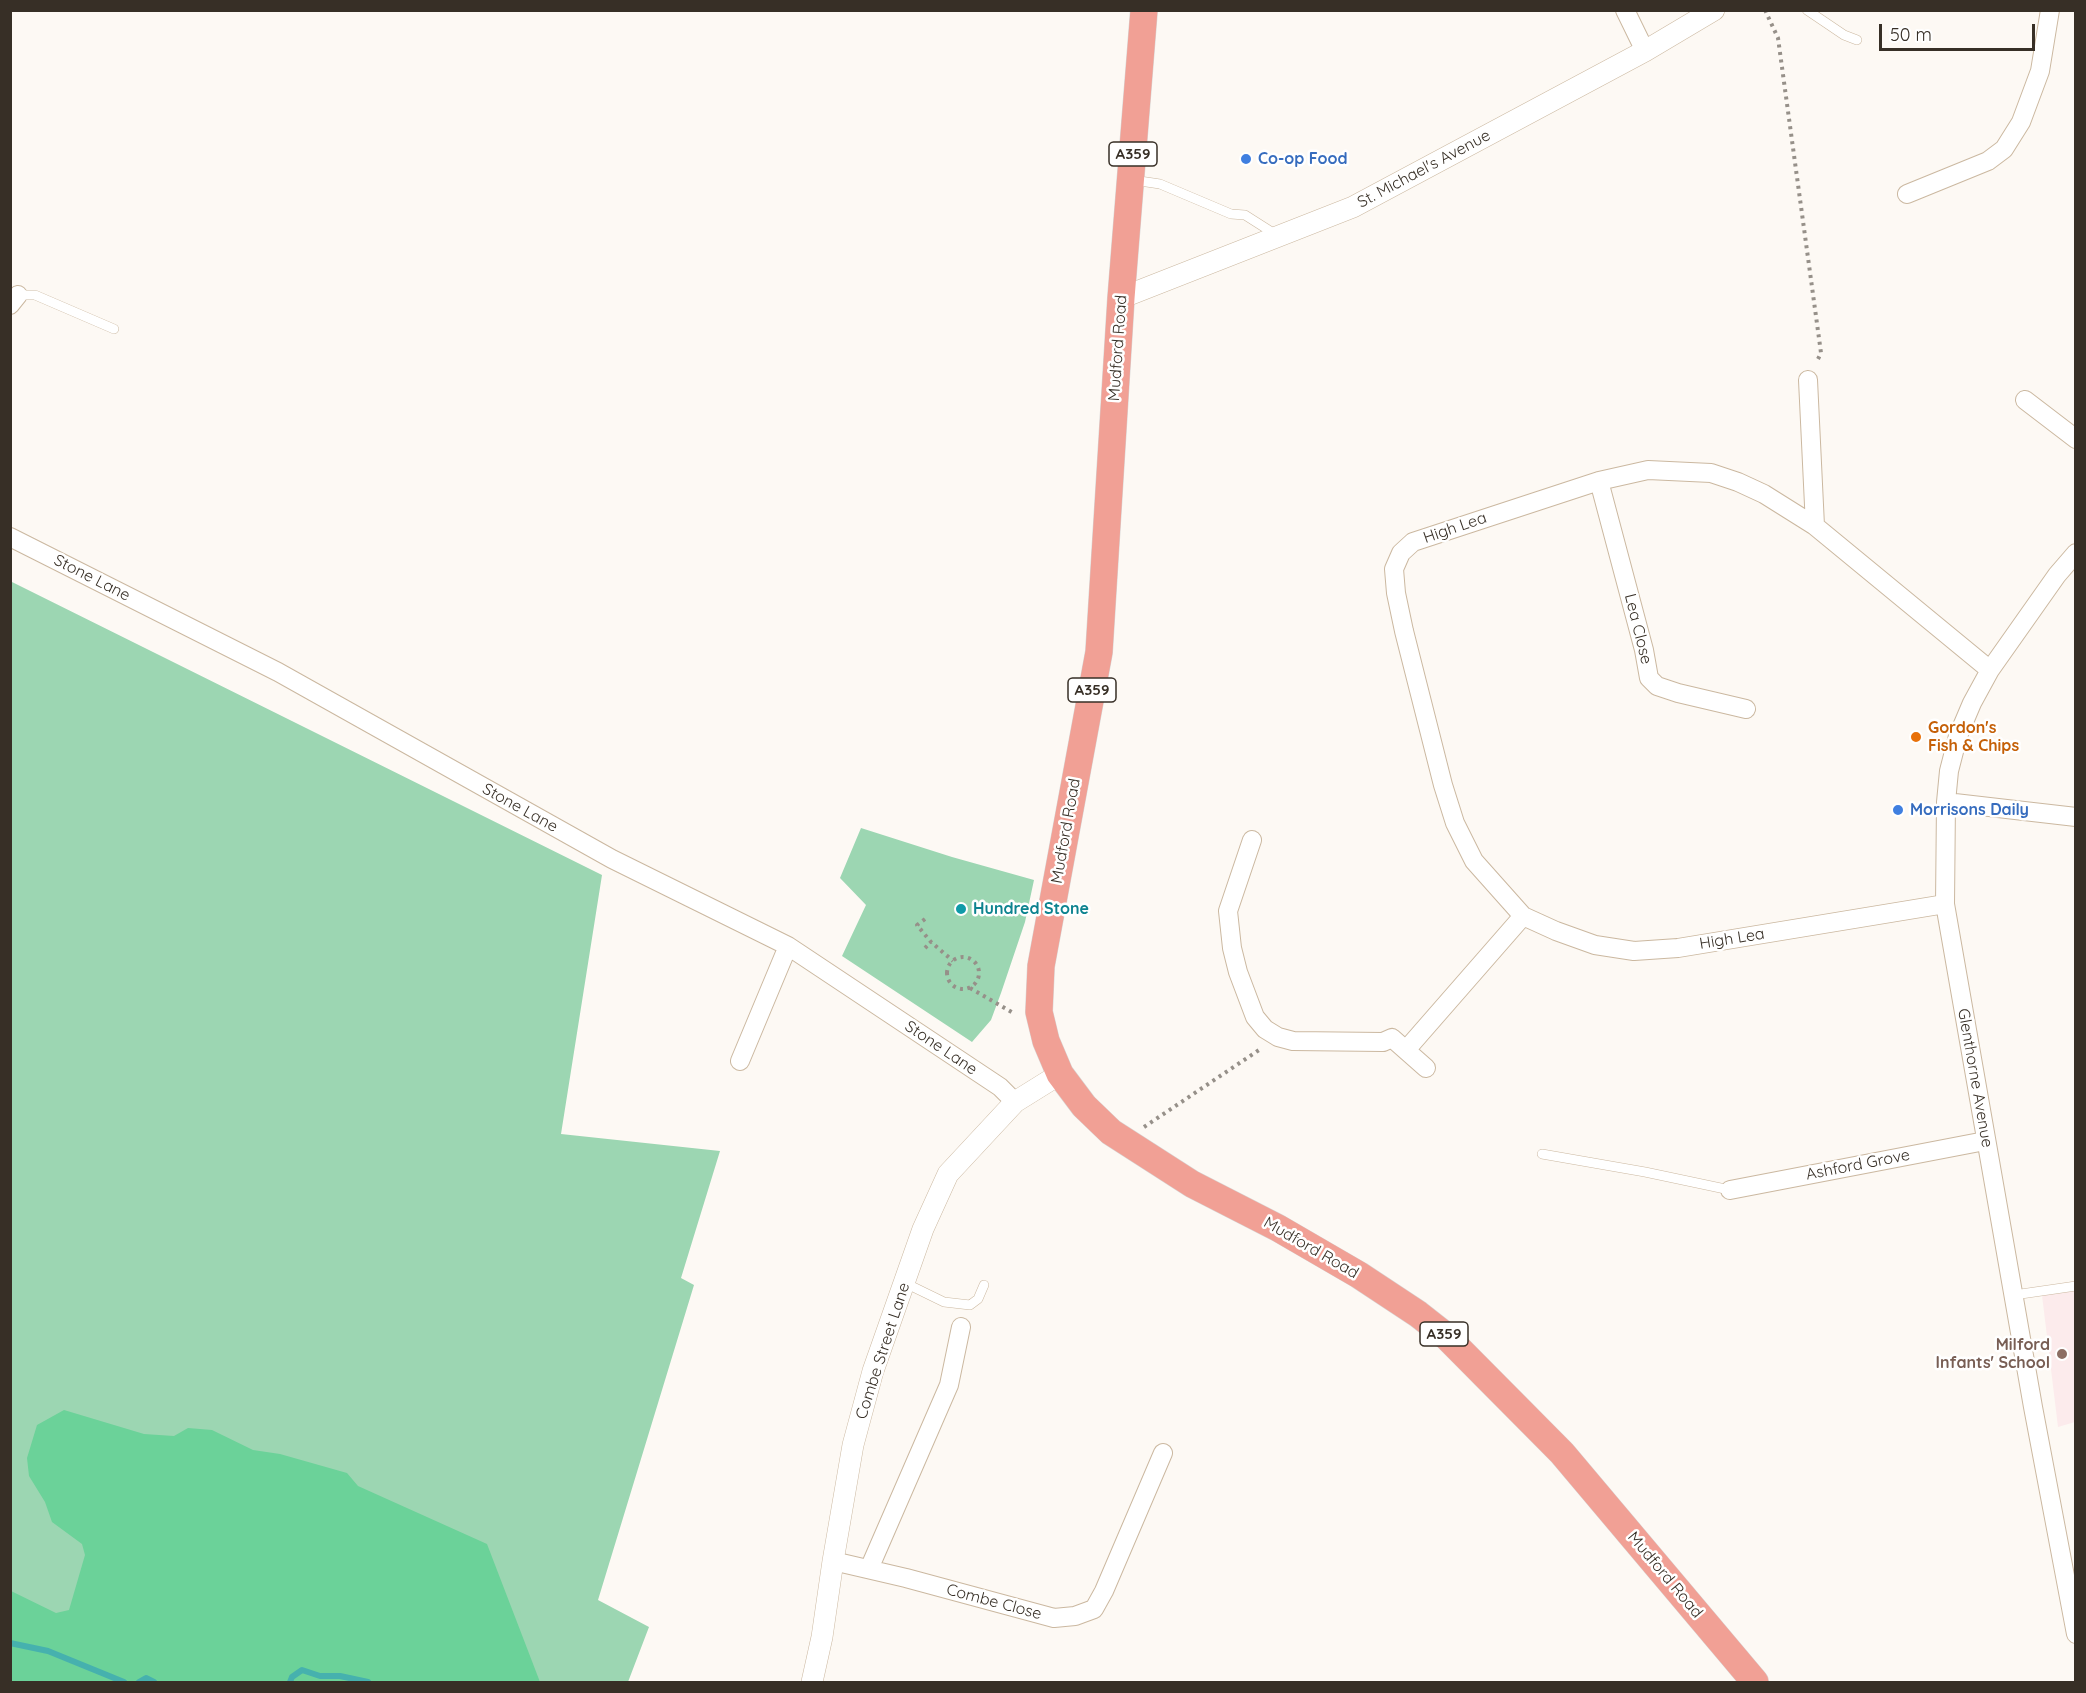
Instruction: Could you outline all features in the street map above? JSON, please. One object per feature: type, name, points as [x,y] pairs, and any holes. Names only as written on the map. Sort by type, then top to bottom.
[{"type":"main road","name":"Mudford Road","points":[[1144,10],[1121,298],[1099,652],[1041,966],[1039,1012],[1046,1041],[1060,1074],[1084,1106],[1111,1132],[1192,1184],[1278,1228],[1359,1275],[1418,1314],[1446,1336],[1562,1453],[1755,1683]]},
{"type":"street","points":[[1626,10],[1645,51]]},
{"type":"street","name":"St. Michael's Avenue","points":[[1121,298],[1353,207],[1645,51],[1714,10]]},
{"type":"street","points":[[1907,194],[1988,161],[2004,149],[2021,122],[2040,71],[2050,10]]},
{"type":"street","points":[[1808,380],[1815,526]]},
{"type":"street","points":[[2025,400],[2076,439]]},
{"type":"street","name":"High Lea","points":[[1945,904],[1678,948],[1634,951],[1594,945],[1556,932],[1523,916],[1474,861],[1455,823],[1443,785],[1404,631],[1394,570],[1401,553],[1413,542],[1599,481],[1648,470],[1710,473],[1764,494],[1815,526],[1990,670]]},
{"type":"street","name":"Lea Close","points":[[1599,481],[1644,650],[1649,678],[1657,686],[1678,693],[1746,709]]},
{"type":"street","name":"Stone Lane","points":[[10,537],[279,672],[612,859],[788,946],[1000,1087],[1015,1102]]},
{"type":"street","name":"Glenthorne Avenue","points":[[2076,553],[2056,575],[1990,670],[1958,736],[1949,771],[1946,802],[1945,904],[1985,1140],[2076,1634]]},
{"type":"street","points":[[1946,802],[2076,817]]},
{"type":"street","points":[[1252,840],[1228,911],[1232,948],[1238,972],[1255,1017],[1266,1029],[1278,1037],[1293,1041],[1383,1042],[1392,1038],[1426,1068]]},
{"type":"street","points":[[1406,1050],[1523,916]]},
{"type":"street","points":[[740,1061],[788,946]]},
{"type":"street","name":"Combe Street Lane","points":[[812,1683],[859,1424],[873,1371],[906,1284],[923,1229],[948,1174],[1015,1102],[1060,1074]]},
{"type":"street","name":"Ashford Grove","points":[[1730,1190],[1985,1140]]},
{"type":"street","points":[[868,1569],[949,1385],[961,1327]]},
{"type":"street","name":"Combe Close","points":[[833,1561],[1054,1617],[1075,1616],[1094,1609],[1104,1591],[1163,1453]]},
{"type":"lane","points":[[1807,10],[1844,35],[1857,40]]},
{"type":"lane","points":[[1131,180],[1160,184],[1231,214],[1245,215],[1278,236]]},
{"type":"lane","points":[[13,298],[35,295],[114,329]]},
{"type":"lane","points":[[1542,1154],[1730,1190]]},
{"type":"lane","points":[[906,1284],[944,1302],[970,1305],[978,1299],[984,1286]]},
{"type":"lane","points":[[2014,1295],[2076,1286]]},
{"type":"path","points":[[1766,10],[1778,38],[1821,353],[1808,380]]},
{"type":"path","points":[[925,919],[918,925],[931,942],[953,961]]},
{"type":"path","points":[[926,948],[931,942]]},
{"type":"path","points":[[970,988],[980,975],[977,964],[969,957],[958,958],[947,969],[948,980],[951,984],[960,989],[970,988],[1019,1016]]},
{"type":"path","points":[[1124,1140],[1278,1037]]},
{"type":"shaded area","name":"Milford Infants' School","points":[[2075,1281],[2075,1422],[2058,1427],[2041,1287]]},
{"type":"green space","points":[[10,581],[602,875],[561,1134],[720,1151],[681,1278],[694,1285],[598,1600],[649,1627],[628,1682],[11,1682]]},
{"type":"green space","points":[[861,828],[1034,880],[1025,922],[991,1020],[972,1042],[842,956],[866,905],[840,878]]},
{"type":"green space","points":[[64,1410],[144,1434],[174,1436],[188,1428],[212,1430],[253,1450],[280,1454],[347,1473],[358,1486],[487,1544],[540,1682],[11,1682],[11,1591],[56,1613],[69,1610],[85,1555],[82,1544],[52,1522],[45,1502],[29,1476],[27,1458],[37,1425]]},
{"type":"waterway","points":[[10,1643],[48,1651],[124,1682]]},
{"type":"waterway","points":[[290,1682],[292,1677],[302,1670],[320,1676],[340,1676],[368,1682]]},
{"type":"waterway","points":[[139,1682],[146,1678],[154,1682]]},
{"type":"place","name":"Co-op Food","points":[[1246,159]]},
{"type":"place","name":"Gordon's Fish & Chips","points":[[1916,737]]},
{"type":"place","name":"Morrisons Daily","points":[[1898,810]]},
{"type":"place","name":"Hundred Stone","points":[[961,909]]},
{"type":"place","name":"Milford Infants' School","points":[[2062,1354]]}]
